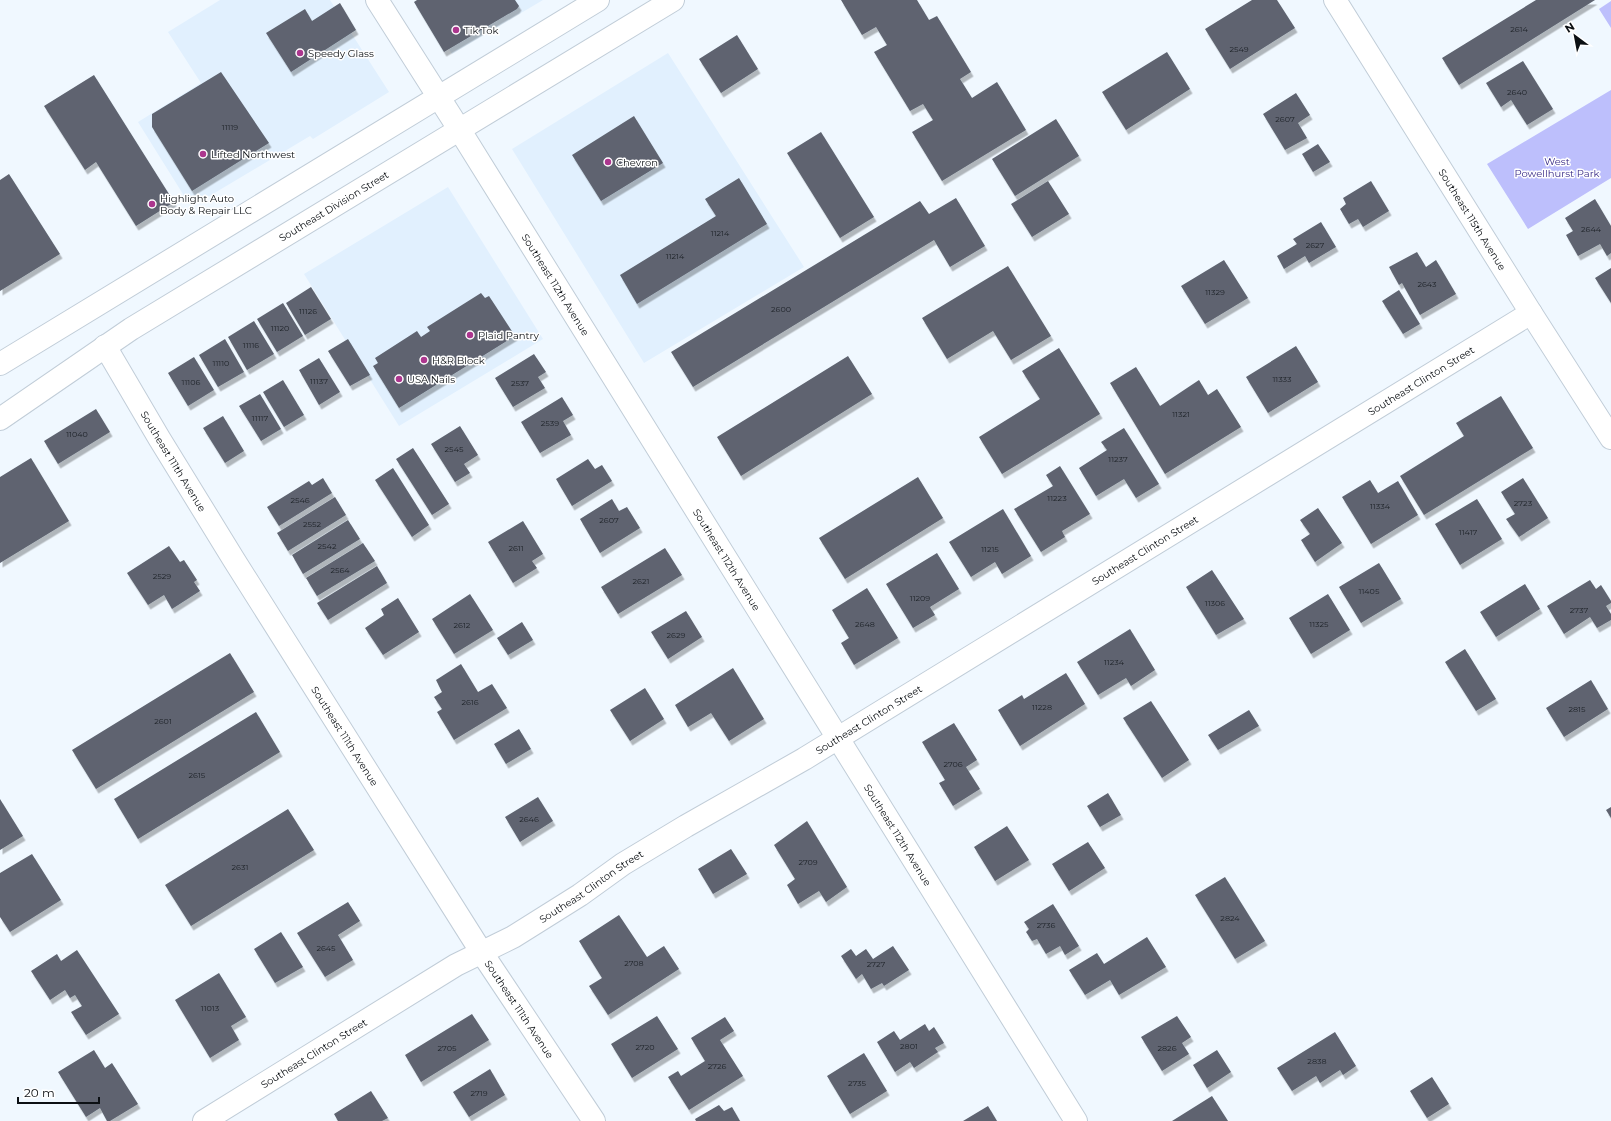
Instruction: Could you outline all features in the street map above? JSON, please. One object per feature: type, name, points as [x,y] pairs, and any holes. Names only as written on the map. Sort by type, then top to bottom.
[{"type":"street","name":"Southeast 112th Avenue","points":[[377,0],[437,97],[459,129],[1076,1121]]},
{"type":"street","points":[[0,364],[598,0]]},
{"type":"street","name":"Southeast Division Street","points":[[0,419],[105,346],[673,0]]},
{"type":"street","name":"Southeast 115th Avenue","points":[[1335,0],[1611,438]]},
{"type":"street","name":"Southeast Clinton Street","points":[[204,1121],[456,965],[513,937],[580,895],[623,864],[838,739],[1531,313]]},
{"type":"street","name":"Southeast 111th Avenue","points":[[105,346],[159,438],[234,560],[482,953],[594,1121]]},
{"type":"shaded area","points":[[220,0],[330,0],[389,92],[313,139],[310,136],[191,207],[138,122],[201,83],[168,32]]},
{"type":"shaded area","name":"Tik Tok","points":[[418,0],[543,0],[452,54]]},
{"type":"shaded area","points":[[668,53],[804,267],[644,363],[512,149]]},
{"type":"shaded area","points":[[448,187],[543,339],[399,426],[304,274]]},
{"type":"green space","points":[[1611,1],[1611,28],[1599,9]]},
{"type":"green space","name":"West Powellhurst Park","points":[[1611,90],[1611,178],[1528,229],[1487,164]]},
{"type":"building","name":"Tik Tok","points":[[417,0],[515,0],[519,6],[517,9],[444,52],[414,2]]},
{"type":"building","points":[[841,0],[917,0],[929,20],[937,16],[971,72],[960,79],[972,98],[997,82],[1026,130],[942,181],[912,132],[933,120],[923,104],[910,111],[874,52],[887,45],[876,27],[862,35]]},
{"type":"building","points":[[1252,0],[1277,0],[1295,28],[1230,69],[1205,29]]},
{"type":"building","points":[[1536,0],[1595,0],[1459,85],[1442,58]]},
{"type":"building","name":"Speedy Glass","points":[[340,3],[356,30],[291,72],[266,33],[305,9],[312,21]]},
{"type":"building","points":[[737,35],[758,69],[721,93],[699,59]]},
{"type":"building","points":[[1167,52],[1190,89],[1126,130],[1102,92]]},
{"type":"building","points":[[1523,61],[1553,109],[1527,125],[1511,100],[1501,107],[1486,83]]},
{"type":"building","points":[[221,72],[269,143],[192,191],[152,127],[152,114]]},
{"type":"building","points":[[94,75],[174,202],[136,226],[96,162],[85,170],[44,106]]},
{"type":"building","points":[[1296,93],[1310,115],[1298,123],[1307,138],[1285,150],[1263,114]]},
{"type":"building","points":[[634,116],[663,163],[601,201],[572,155]]},
{"type":"building","points":[[1056,119],[1079,156],[1015,196],[992,159]]},
{"type":"building","points":[[821,132],[874,217],[840,238],[787,153]]},
{"type":"building","points":[[1318,144],[1330,162],[1313,172],[1302,154]]},
{"type":"building","points":[[9,174],[60,254],[0,291],[0,180]]},
{"type":"building","points":[[739,178],[767,224],[637,304],[620,275],[716,216],[705,199]]},
{"type":"building","points":[[1048,181],[1069,214],[1032,237],[1011,204]]},
{"type":"building","points":[[1371,181],[1389,211],[1363,227],[1358,219],[1349,224],[1340,209],[1346,204],[1343,198]]},
{"type":"building","points":[[956,198],[985,246],[950,267],[934,240],[693,387],[671,352],[920,201],[929,214]]},
{"type":"building","points":[[1595,199],[1611,226],[1611,253],[1607,256],[1600,244],[1578,256],[1566,235],[1573,231],[1565,218]]},
{"type":"building","points":[[1321,222],[1336,247],[1309,263],[1305,256],[1284,269],[1277,256],[1297,244],[1293,239]]},
{"type":"building","points":[[1417,252],[1426,267],[1436,260],[1456,294],[1420,315],[1402,283],[1399,285],[1389,267]]},
{"type":"building","points":[[1224,260],[1248,298],[1205,324],[1181,286]]},
{"type":"building","points":[[1008,266],[1051,336],[1011,360],[993,331],[947,359],[922,318]]},
{"type":"building","points":[[1611,268],[1611,303],[1595,278]]},
{"type":"building","points":[[311,287],[331,319],[305,335],[286,303]]},
{"type":"building","points":[[1399,290],[1420,324],[1403,334],[1382,301]]},
{"type":"building","points":[[481,293],[485,298],[489,296],[515,336],[399,408],[373,366],[378,363],[375,358],[417,331],[421,337],[430,331],[427,327]]},
{"type":"building","points":[[283,303],[303,336],[277,352],[257,319]]},
{"type":"building","points":[[254,321],[274,354],[247,370],[228,337]]},
{"type":"building","points":[[225,339],[244,372],[218,387],[199,355]]},
{"type":"building","points":[[348,339],[370,375],[350,386],[328,351]]},
{"type":"building","points":[[1296,346],[1318,382],[1268,413],[1246,377]]},
{"type":"building","points":[[1059,348],[1100,414],[1002,474],[979,437],[1040,399],[1022,371]]},
{"type":"building","points":[[534,354],[546,372],[538,377],[545,388],[513,407],[495,378]]},
{"type":"building","points":[[848,356],[872,394],[741,476],[717,437]]},
{"type":"building","points":[[194,357],[214,390],[188,406],[168,373]]},
{"type":"building","points":[[319,358],[340,392],[319,405],[299,370]]},
{"type":"building","points":[[1136,367],[1160,406],[1199,380],[1208,395],[1217,389],[1241,427],[1165,474],[1110,383]]},
{"type":"building","points":[[283,380],[304,415],[284,427],[263,392]]},
{"type":"building","points":[[260,394],[281,429],[261,441],[239,406]]},
{"type":"building","points":[[1501,396],[1533,448],[1424,515],[1400,476],[1464,436],[1456,423]]},
{"type":"building","points":[[562,397],[573,415],[563,421],[571,435],[540,453],[521,422]]},
{"type":"building","points":[[96,409],[110,432],[58,464],[44,441]]},
{"type":"building","points":[[223,416],[244,451],[225,463],[203,428]]},
{"type":"building","points":[[460,426],[478,455],[464,464],[470,473],[455,482],[431,444]]},
{"type":"building","points":[[1124,428],[1159,484],[1136,498],[1124,479],[1096,496],[1079,468],[1107,450],[1101,442]]},
{"type":"building","points":[[413,448],[449,504],[432,515],[396,459]]},
{"type":"building","points":[[31,458],[69,521],[0,563],[0,477]]},
{"type":"building","points":[[588,459],[595,469],[602,465],[612,481],[572,506],[556,479]]},
{"type":"building","points":[[1060,466],[1090,514],[1062,531],[1065,537],[1041,552],[1014,509],[1053,486],[1046,475]]},
{"type":"building","points":[[393,468],[429,525],[412,537],[375,480]]},
{"type":"building","points":[[918,477],[943,518],[845,579],[819,538]]},
{"type":"building","points":[[323,478],[332,493],[279,526],[267,507],[309,481],[312,485]]},
{"type":"building","points":[[1523,478],[1548,518],[1519,537],[1506,519],[1515,514],[1501,492]]},
{"type":"building","points":[[1370,480],[1378,493],[1398,481],[1418,515],[1371,544],[1342,497]]},
{"type":"building","points":[[335,497],[346,515],[288,551],[277,533]]},
{"type":"building","points":[[612,499],[619,511],[627,507],[640,528],[600,553],[580,519]]},
{"type":"building","points":[[1477,499],[1502,539],[1460,565],[1435,524]]},
{"type":"building","points":[[1318,508],[1342,543],[1315,562],[1301,540],[1310,534],[1300,520]]},
{"type":"building","points":[[1003,509],[1031,556],[1002,574],[995,562],[971,577],[949,542]]},
{"type":"building","points":[[348,520],[360,539],[303,574],[292,555]]},
{"type":"building","points":[[523,521],[543,554],[532,561],[537,568],[513,583],[488,542]]},
{"type":"building","points":[[363,543],[375,561],[317,596],[306,578]]},
{"type":"building","points":[[169,546],[180,562],[184,560],[197,580],[194,582],[200,591],[172,609],[164,595],[148,605],[127,573]]},
{"type":"building","points":[[665,548],[682,575],[618,614],[601,587]]},
{"type":"building","points":[[937,553],[959,589],[930,607],[935,615],[913,628],[886,584]]},
{"type":"building","points":[[1379,563],[1401,599],[1361,623],[1339,587]]},
{"type":"building","points":[[377,566],[387,583],[328,620],[317,603]]},
{"type":"building","points":[[1212,570],[1244,619],[1216,635],[1186,587]]},
{"type":"building","points":[[1590,580],[1596,589],[1601,585],[1611,601],[1611,603],[1606,606],[1611,614],[1611,620],[1597,628],[1590,617],[1564,634],[1547,606]]},
{"type":"building","points":[[1525,584],[1540,609],[1496,637],[1480,612]]},
{"type":"building","points":[[867,588],[898,638],[854,665],[841,643],[849,638],[832,610]]},
{"type":"building","points":[[470,594],[493,630],[454,654],[432,619]]},
{"type":"building","points":[[1328,594],[1350,630],[1311,654],[1289,618]]},
{"type":"building","points":[[398,598],[419,632],[383,655],[365,628],[384,615],[381,609]]},
{"type":"building","points":[[686,611],[702,637],[668,659],[651,632]]},
{"type":"building","points":[[522,622],[533,640],[508,655],[497,638]]},
{"type":"building","points":[[1130,629],[1155,670],[1131,686],[1126,678],[1098,695],[1077,662]]},
{"type":"building","points":[[1465,649],[1496,699],[1476,711],[1445,662]]},
{"type":"building","points":[[230,653],[254,692],[96,789],[72,750]]},
{"type":"building","points":[[461,664],[478,692],[492,684],[507,708],[454,740],[437,712],[442,709],[434,697],[442,692],[436,680]]},
{"type":"building","points":[[733,668],[764,719],[729,741],[711,713],[688,727],[675,705]]},
{"type":"building","points":[[1066,673],[1085,704],[1020,746],[998,710],[1022,695],[1024,699]]},
{"type":"building","points":[[1591,680],[1608,709],[1564,737],[1546,708]]},
{"type":"building","points":[[645,688],[664,719],[630,741],[610,710]]},
{"type":"building","points":[[1151,701],[1189,760],[1162,778],[1123,718]]},
{"type":"building","points":[[1249,710],[1259,726],[1218,750],[1208,735]]},
{"type":"building","points":[[256,712],[280,752],[138,839],[114,799]]},
{"type":"building","points":[[954,723],[977,760],[966,767],[980,789],[953,806],[939,783],[945,780],[922,742]]},
{"type":"building","points":[[519,729],[531,749],[506,764],[494,744]]},
{"type":"building","points":[[1108,793],[1121,815],[1100,827],[1087,806]]},
{"type":"building","points":[[538,797],[553,821],[520,842],[505,817]]},
{"type":"building","points":[[0,799],[23,836],[0,850]]},
{"type":"building","points":[[1611,807],[1611,818],[1606,810]]},
{"type":"building","points":[[288,809],[314,850],[191,926],[165,885]]},
{"type":"building","points":[[807,821],[847,887],[826,902],[819,891],[798,904],[787,885],[795,879],[774,845]]},
{"type":"building","points":[[1007,826],[1029,860],[995,881],[974,847]]},
{"type":"building","points":[[1088,842],[1105,868],[1069,891],[1052,864]]},
{"type":"building","points":[[731,849],[747,874],[713,894],[698,869]]},
{"type":"building","points":[[32,854],[61,900],[10,932],[0,917],[0,873]]},
{"type":"building","points":[[1225,877],[1265,941],[1235,959],[1195,895]]},
{"type":"building","points":[[348,902],[360,921],[338,935],[353,960],[325,977],[297,933]]},
{"type":"building","points":[[1053,904],[1079,946],[1065,955],[1060,946],[1046,954],[1037,939],[1032,941],[1026,932],[1029,929],[1024,922]]},
{"type":"building","points":[[619,915],[647,957],[664,946],[679,969],[608,1015],[589,986],[602,978],[579,941]]},
{"type":"building","points":[[281,932],[303,967],[275,983],[254,949]]},
{"type":"building","points":[[1147,937],[1166,967],[1119,995],[1110,980],[1085,995],[1069,970],[1097,953],[1104,964]]},
{"type":"building","points":[[893,946],[909,970],[884,986],[882,983],[871,989],[862,974],[856,979],[841,956],[851,949],[856,956],[866,949],[873,959]]},
{"type":"building","points":[[77,950],[119,1014],[86,1035],[71,1012],[82,1006],[75,995],[70,998],[65,990],[50,1000],[31,971],[57,954],[61,961]]},
{"type":"building","points":[[219,973],[246,1017],[231,1026],[239,1040],[210,1058],[175,1000]]},
{"type":"building","points":[[472,1014],[489,1040],[421,1082],[405,1055]]},
{"type":"building","points":[[657,1016],[678,1049],[632,1078],[611,1044]]},
{"type":"building","points":[[1177,1016],[1191,1037],[1182,1043],[1189,1054],[1162,1071],[1141,1037]]},
{"type":"building","points":[[725,1017],[734,1031],[720,1040],[743,1076],[689,1110],[668,1077],[678,1071],[681,1076],[705,1061],[691,1038]]},
{"type":"building","points":[[925,1024],[929,1031],[934,1027],[944,1043],[935,1048],[938,1052],[914,1068],[910,1062],[895,1072],[877,1042],[894,1031],[900,1040]]},
{"type":"building","points":[[1335,1032],[1356,1066],[1343,1075],[1340,1070],[1320,1083],[1316,1076],[1292,1091],[1277,1068]]},
{"type":"building","points":[[94,1050],[105,1068],[112,1063],[138,1104],[110,1121],[107,1121],[100,1108],[86,1117],[58,1072]]},
{"type":"building","points":[[1217,1050],[1231,1072],[1207,1088],[1193,1065]]},
{"type":"building","points":[[864,1053],[887,1091],[850,1114],[827,1076]]},
{"type":"building","points":[[490,1069],[505,1095],[469,1117],[453,1092]]},
{"type":"building","points":[[1432,1077],[1449,1104],[1427,1118],[1410,1091]]},
{"type":"building","points":[[371,1091],[388,1118],[382,1121],[338,1121],[334,1114]]},
{"type":"building","points":[[1212,1096],[1228,1121],[1172,1121]]},
{"type":"building","points":[[719,1105],[724,1111],[732,1107],[740,1121],[696,1121],[695,1119]]},
{"type":"building","points":[[988,1106],[997,1121],[963,1121]]},
{"type":"place","name":"Tik Tok","points":[[456,30]]},
{"type":"place","name":"Speedy Glass","points":[[300,53]]},
{"type":"place","name":"Lifted Northwest","points":[[203,154]]},
{"type":"place","name":"Chevron","points":[[608,162]]},
{"type":"place","name":"Highlight Auto Body & Repair LLC","points":[[152,204]]},
{"type":"place","name":"Plaid Pantry","points":[[470,335]]},
{"type":"place","name":"H&R Block","points":[[424,360]]},
{"type":"place","name":"USA Nails","points":[[399,379]]}]
